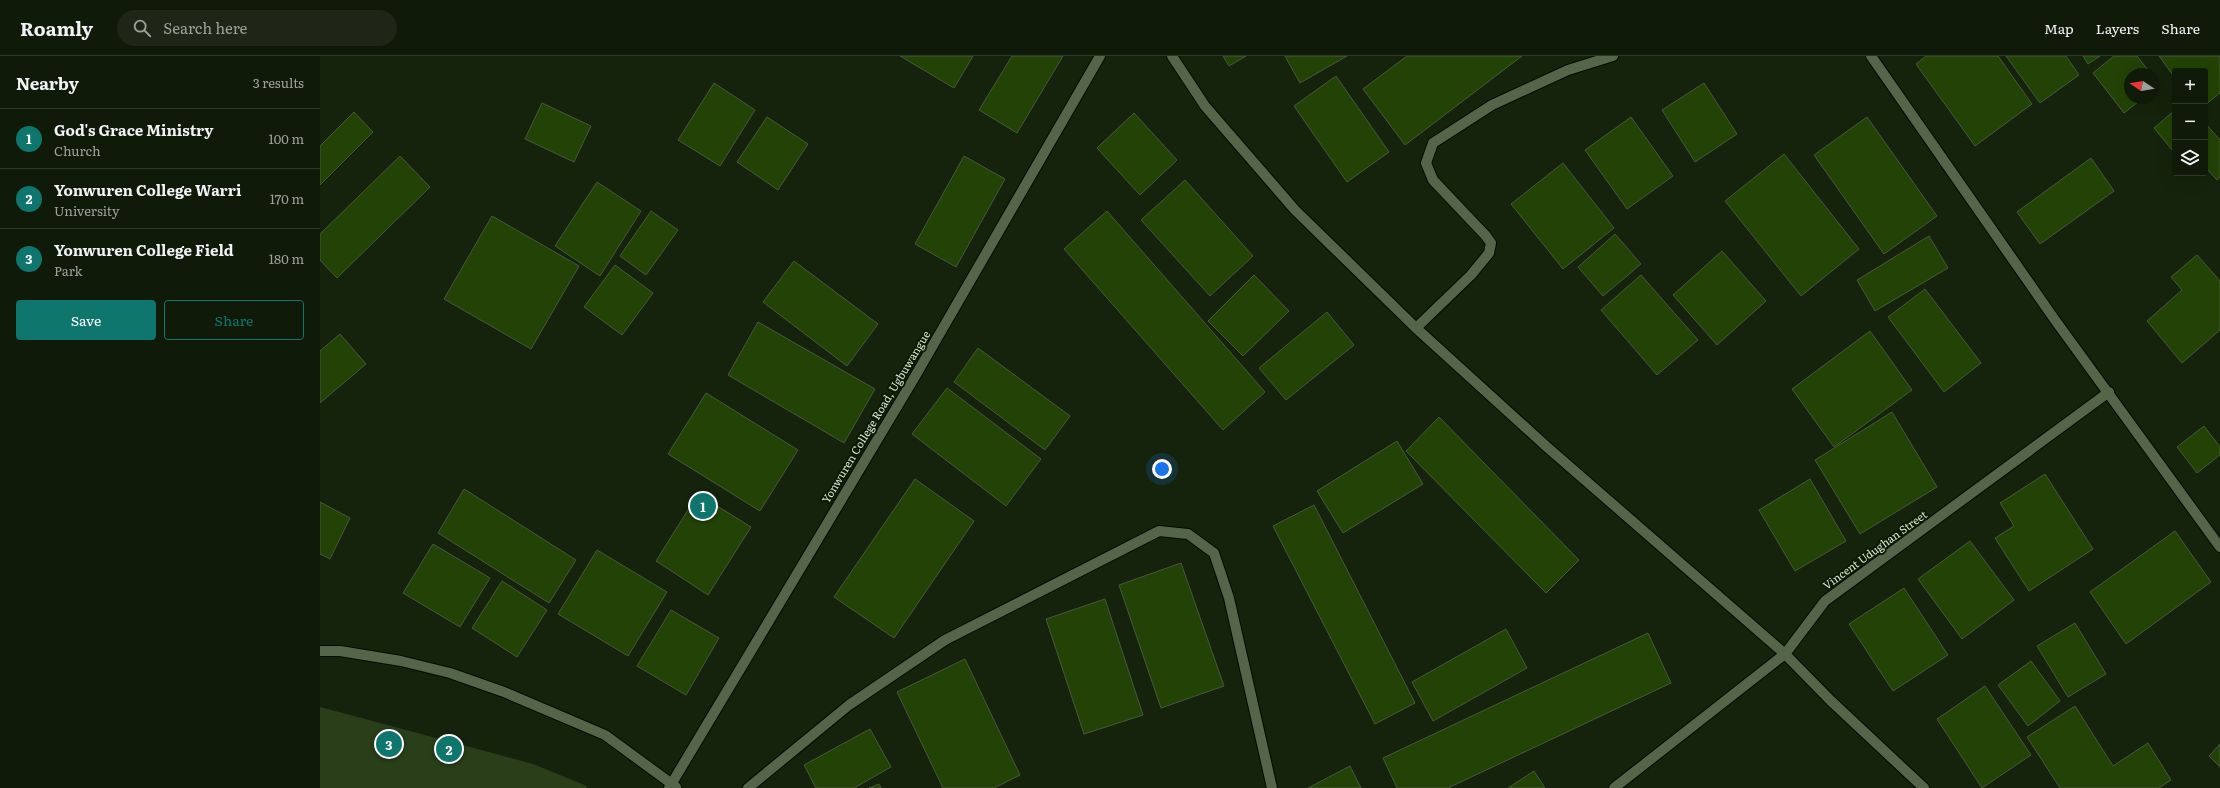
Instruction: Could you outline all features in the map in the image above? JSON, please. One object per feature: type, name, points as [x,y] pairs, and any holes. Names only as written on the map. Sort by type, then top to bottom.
[{"type":"street","name":"Yonwuren College Road, Ugbuwangue","points":[[673,786],[913,380],[1100,56]]},
{"type":"street","points":[[1172,56],[1204,106],[1295,210],[1416,328],[1547,447],[1785,654],[1830,700],[1924,788]]},
{"type":"street","points":[[1416,328],[1471,275],[1489,253],[1491,243],[1433,180],[1426,163],[1433,143],[1492,105],[1568,70],[1613,56]]},
{"type":"street","points":[[1875,57],[2055,320],[2109,392],[2220,547]]},
{"type":"street","name":"Vincent Udughan Street","points":[[1614,788],[1785,654],[1824,601],[2109,392]]},
{"type":"street","points":[[748,788],[849,704],[945,640],[1159,531],[1188,534],[1214,553],[1229,598],[1272,788]]},
{"type":"street","points":[[320,652],[340,651],[401,661],[450,673],[504,692],[605,736],[673,786]]},
{"type":"green space","points":[[320,707],[533,764],[587,786],[586,788],[320,788]]},
{"type":"building","points":[[900,56],[973,56],[954,88]]},
{"type":"building","points":[[1012,56],[1063,56],[1017,133],[979,110]]},
{"type":"building","points":[[1223,56],[1246,56],[1229,66]]},
{"type":"building","points":[[1285,56],[1347,56],[1300,83]]},
{"type":"building","points":[[1407,56],[1522,56],[1405,145],[1363,89]]},
{"type":"building","points":[[1926,56],[1998,56],[2032,104],[1975,146],[1916,64]]},
{"type":"building","points":[[2006,56],[2066,56],[2079,75],[2040,103]]},
{"type":"building","points":[[2083,56],[2100,56],[2088,64]]},
{"type":"building","points":[[2114,56],[2137,56],[2146,68],[2124,68],[2124,104],[2135,104],[2124,113],[2093,73]]},
{"type":"building","points":[[2159,56],[2220,56],[2220,93],[2208,103],[2208,68],[2172,68],[2172,74]]},
{"type":"building","points":[[1336,76],[1389,152],[1347,182],[1294,106]]},
{"type":"building","points":[[714,83],[755,110],[720,166],[678,140]]},
{"type":"building","points":[[1704,83],[1737,134],[1695,162],[1662,110]]},
{"type":"building","points":[[542,103],[591,126],[574,162],[525,139]]},
{"type":"building","points":[[354,112],[373,132],[320,185],[320,146]]},
{"type":"building","points":[[1134,113],[1177,160],[1140,195],[1097,148]]},
{"type":"building","points":[[2172,113],[2172,150],[2154,128]]},
{"type":"building","points":[[767,117],[808,144],[778,190],[737,162]]},
{"type":"building","points":[[1631,117],[1673,176],[1627,209],[1585,150]]},
{"type":"building","points":[[1867,117],[1937,216],[1884,254],[1814,155]]},
{"type":"building","points":[[2208,126],[2220,140],[2220,177],[2217,180],[2208,170]]},
{"type":"building","points":[[1784,154],[1859,249],[1801,296],[1725,201]]},
{"type":"building","points":[[400,156],[430,187],[337,278],[320,260],[320,234]]},
{"type":"building","points":[[964,156],[1005,179],[956,267],[915,244]]},
{"type":"building","points":[[2091,158],[2114,191],[2040,244],[2017,212]]},
{"type":"building","points":[[1563,163],[1614,228],[1563,269],[1511,204]]},
{"type":"building","points":[[1185,180],[1253,256],[1210,296],[1141,220]]},
{"type":"building","points":[[597,182],[641,211],[600,276],[555,246]]},
{"type":"building","points":[[651,211],[678,230],[646,275],[620,256]]},
{"type":"building","points":[[1107,211],[1265,392],[1223,430],[1064,249]]},
{"type":"building","points":[[492,216],[579,266],[531,349],[444,299]]},
{"type":"building","points":[[1615,234],[1641,264],[1603,296],[1578,267]]},
{"type":"building","points":[[1929,236],[1948,268],[1875,311],[1857,280]]},
{"type":"building","points":[[1722,251],[1766,301],[1717,345],[1673,295]]},
{"type":"building","points":[[2197,255],[2220,281],[2220,330],[2182,363],[2147,321],[2182,290],[2171,277]]},
{"type":"building","points":[[794,261],[878,324],[847,366],[763,302]]},
{"type":"building","points":[[615,265],[653,293],[622,335],[584,307]]},
{"type":"building","points":[[1254,275],[1289,311],[1243,356],[1208,321]]},
{"type":"building","points":[[1641,275],[1698,340],[1657,375],[1601,310]]},
{"type":"building","points":[[1925,289],[1981,363],[1944,392],[1888,317]]},
{"type":"building","points":[[1327,312],[1354,345],[1286,400],[1259,368]]},
{"type":"building","points":[[758,322],[875,389],[844,443],[728,375]]},
{"type":"building","points":[[1870,331],[1912,390],[1834,447],[1792,389]]},
{"type":"building","points":[[340,334],[366,364],[320,403],[320,351]]},
{"type":"building","points":[[978,348],[1070,416],[1045,450],[954,382]]},
{"type":"building","points":[[947,388],[1041,459],[1006,506],[912,434]]},
{"type":"building","points":[[706,393],[798,450],[760,511],[668,454]]},
{"type":"building","points":[[1892,412],[1937,487],[1860,534],[1815,460]]},
{"type":"building","points":[[1439,417],[1579,560],[1546,593],[1406,451]]},
{"type":"building","points":[[2204,426],[2220,447],[2220,455],[2197,473],[2177,447]]},
{"type":"building","points":[[1397,441],[1423,484],[1343,533],[1317,491]]},
{"type":"building","points":[[2045,474],[2093,549],[2029,591],[1995,538],[2014,526],[2000,503]]},
{"type":"building","points":[[915,479],[974,521],[894,638],[834,597]]},
{"type":"building","points":[[1810,479],[1846,541],[1795,571],[1759,510]]},
{"type":"building","points":[[464,489],[576,560],[549,603],[438,533]]},
{"type":"building","points":[[698,494],[751,527],[708,595],[656,561]]},
{"type":"building","points":[[320,502],[350,518],[330,559],[320,554]]},
{"type":"building","points":[[1314,505],[1415,703],[1375,724],[1273,526]]},
{"type":"building","points":[[2175,531],[2211,582],[2126,644],[2090,592]]},
{"type":"building","points":[[1970,541],[2014,600],[1962,639],[1918,579]]},
{"type":"building","points":[[433,544],[490,578],[460,627],[403,593]]},
{"type":"building","points":[[597,550],[667,592],[628,656],[558,614]]},
{"type":"building","points":[[1181,563],[1224,686],[1161,708],[1119,585]]},
{"type":"building","points":[[502,581],[547,610],[517,657],[472,628]]},
{"type":"building","points":[[1904,588],[1948,655],[1893,691],[1849,624]]},
{"type":"building","points":[[1105,599],[1143,715],[1084,734],[1046,619]]},
{"type":"building","points":[[671,610],[719,638],[686,695],[637,666]]},
{"type":"building","points":[[2075,623],[2106,674],[2068,697],[2037,646]]},
{"type":"building","points":[[1506,629],[1527,668],[1433,721],[1412,682]]},
{"type":"building","points":[[1648,633],[1671,683],[1448,788],[1397,788],[1383,758]]},
{"type":"building","points":[[965,659],[1020,775],[994,788],[943,788],[897,692]]},
{"type":"building","points":[[2031,661],[2060,701],[2028,726],[1998,685]]},
{"type":"building","points":[[1985,686],[2031,755],[1982,788],[1937,719]]},
{"type":"building","points":[[2075,706],[2113,766],[2148,743],[2171,780],[2159,788],[2060,788],[2027,737]]},
{"type":"building","points":[[870,729],[891,767],[854,788],[816,788],[804,765]]},
{"type":"building","points":[[2220,744],[2220,767],[2209,756]]},
{"type":"building","points":[[1350,766],[1361,788],[1308,788]]},
{"type":"building","points":[[1534,771],[1545,788],[1508,788]]},
{"type":"building","points":[[879,784],[881,788],[869,788]]},
{"type":"place","name":"God's Grace Ministry","points":[[703,506]]},
{"type":"place","name":"Yonwuren College Field","points":[[389,744]]},
{"type":"place","name":"Yonwuren College Warri","points":[[449,749]]}]
